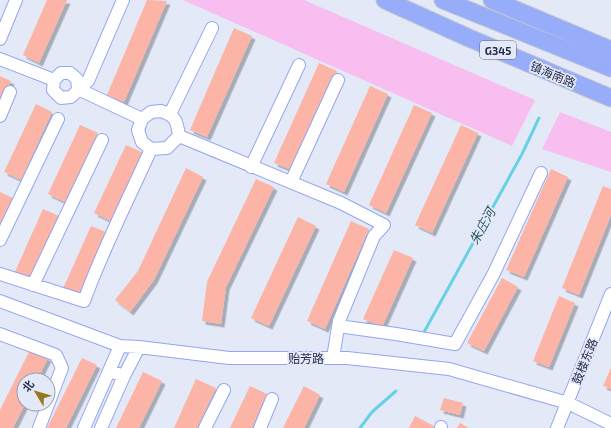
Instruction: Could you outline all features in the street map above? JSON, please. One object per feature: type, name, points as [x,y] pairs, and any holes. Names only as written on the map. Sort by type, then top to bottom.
[{"type":"highway","name":"镇海南路","points":[[385,0],[469,38],[611,98]]},
{"type":"highway","name":"G345","points":[[443,0],[611,68]]},
{"type":"highway","points":[[492,0],[611,50]]},
{"type":"street","points":[[0,38],[16,0]]},
{"type":"street","points":[[78,89],[78,79],[70,73],[61,73],[54,80],[53,90],[61,98],[71,97],[88,81],[123,0]]},
{"type":"street","points":[[170,114],[212,28]]},
{"type":"street","points":[[0,59],[54,80]]},
{"type":"street","points":[[251,167],[299,65]]},
{"type":"street","points":[[291,182],[338,80]]},
{"type":"street","points":[[78,89],[142,118]]},
{"type":"street","points":[[0,116],[10,92]]},
{"type":"street","points":[[161,110],[170,114],[178,124],[179,136],[167,148],[151,149],[142,142],[138,130],[142,118],[151,112],[161,110]]},
{"type":"street","points":[[0,240],[58,119]]},
{"type":"street","points":[[179,136],[251,167],[291,182],[384,225],[374,236],[338,326],[333,358]]},
{"type":"street","points":[[34,285],[102,140]]},
{"type":"street","points":[[0,274],[84,301],[96,269],[151,149]]},
{"type":"street","points":[[338,326],[455,344],[493,275],[540,173]]},
{"type":"street","name":"鼓楼东路","points":[[557,428],[611,294]]},
{"type":"street","name":"贻芳路","points":[[0,301],[120,346],[139,346],[229,358],[347,358],[449,369],[568,403],[611,424]]},
{"type":"street","points":[[0,334],[56,355],[62,368],[39,428]]},
{"type":"street","points":[[84,428],[120,346]]},
{"type":"street","points":[[101,428],[139,346]]},
{"type":"street","points":[[109,371],[124,376]]},
{"type":"street","points":[[205,428],[224,390]]},
{"type":"street","points":[[260,428],[272,399]]},
{"type":"shaded area","points":[[183,0],[304,0],[535,100],[512,146]]},
{"type":"shaded area","points":[[560,112],[611,132],[611,172],[542,149]]},
{"type":"building","points":[[47,0],[67,0],[39,63],[23,55]]},
{"type":"building","points":[[147,0],[167,1],[124,102],[107,95]]},
{"type":"building","points":[[234,28],[252,36],[207,137],[190,130]]},
{"type":"building","points":[[319,63],[337,71],[292,170],[274,163]]},
{"type":"building","points":[[0,76],[11,81],[0,106]]},
{"type":"building","points":[[370,86],[388,94],[344,192],[326,184]]},
{"type":"building","points":[[36,104],[52,112],[21,180],[4,172]]},
{"type":"building","points":[[414,105],[432,113],[386,213],[369,205]]},
{"type":"building","points":[[80,125],[98,133],[65,202],[48,194]]},
{"type":"building","points":[[461,125],[478,133],[432,233],[415,225]]},
{"type":"building","points":[[126,145],[144,153],[111,221],[94,213]]},
{"type":"building","points":[[186,168],[203,177],[154,280],[130,312],[115,300],[138,271]]},
{"type":"building","points":[[551,169],[568,177],[524,277],[506,270]]},
{"type":"building","points":[[256,179],[274,187],[226,287],[221,324],[202,321],[207,282]]},
{"type":"building","points":[[603,186],[611,189],[611,215],[579,295],[562,288]]},
{"type":"building","points":[[0,192],[13,198],[0,226]]},
{"type":"building","points":[[43,209],[59,216],[29,281],[14,274]]},
{"type":"building","points":[[298,217],[316,226],[269,326],[251,318]]},
{"type":"building","points":[[351,221],[369,229],[325,329],[307,321]]},
{"type":"building","points":[[91,226],[106,232],[77,298],[62,291]]},
{"type":"building","points":[[394,250],[413,258],[382,327],[363,319]]},
{"type":"building","points":[[502,278],[518,287],[484,351],[467,343]]},
{"type":"building","points":[[559,296],[575,303],[549,367],[533,361]]},
{"type":"building","points":[[30,350],[48,358],[41,372],[19,372]]},
{"type":"building","points":[[82,358],[97,365],[66,428],[47,428]]},
{"type":"building","points":[[611,368],[611,389],[603,386]]},
{"type":"building","points":[[143,372],[162,381],[139,428],[116,428]]},
{"type":"building","points":[[16,378],[16,412],[21,412],[13,428],[0,428],[0,410]]},
{"type":"building","points":[[196,379],[216,388],[197,428],[174,428]]},
{"type":"building","points":[[250,386],[267,394],[252,428],[230,428]]},
{"type":"building","points":[[304,386],[320,395],[304,428],[283,428]]},
{"type":"building","points":[[444,398],[463,403],[460,415],[440,410]]},
{"type":"building","points":[[415,416],[434,426],[433,428],[409,428]]},
{"type":"building","points":[[460,423],[469,428],[457,428]]},
{"type":"waterway","name":"朱庄河","points":[[423,334],[522,154],[539,118]]},
{"type":"waterway","name":"朱庄河","points":[[360,428],[372,412],[396,391]]}]
